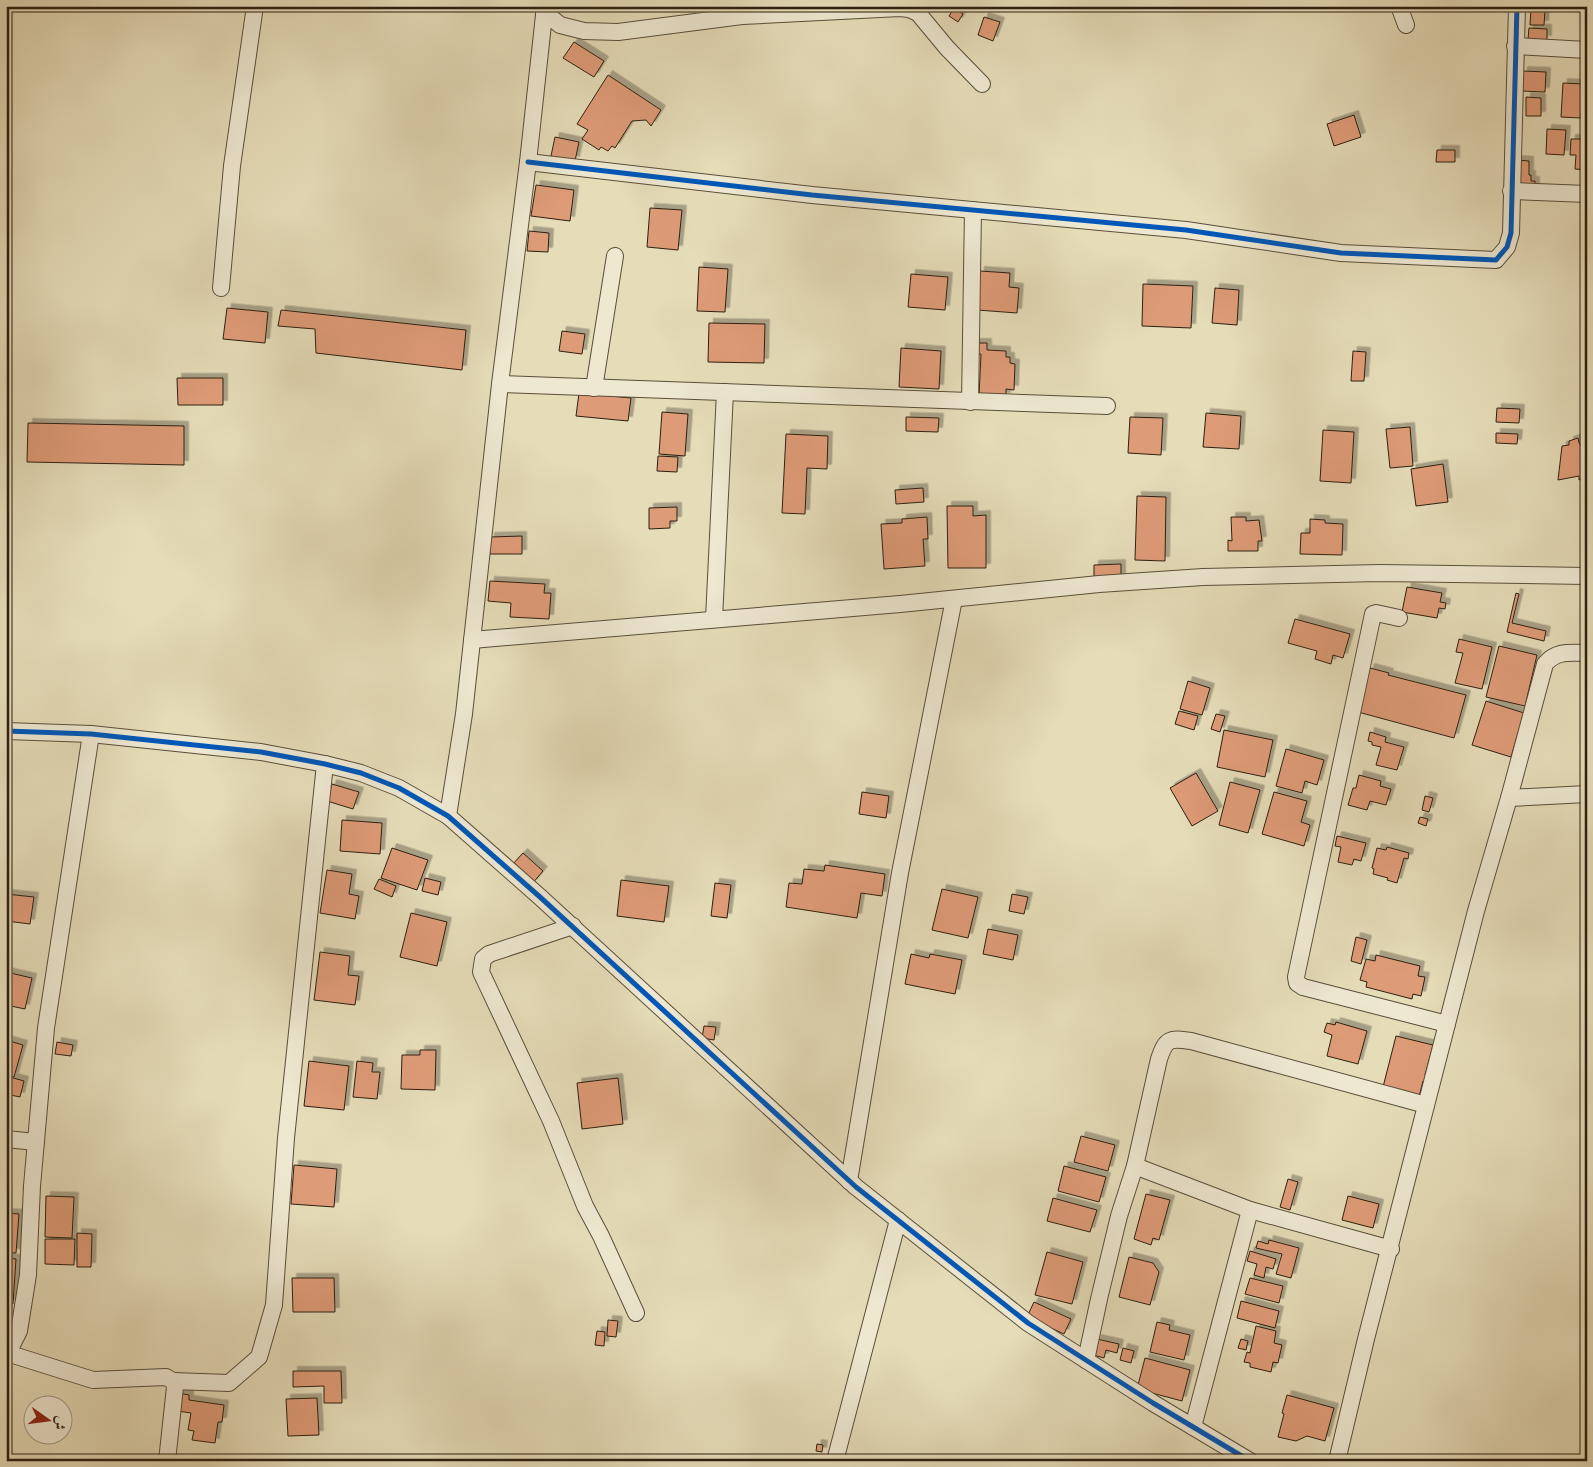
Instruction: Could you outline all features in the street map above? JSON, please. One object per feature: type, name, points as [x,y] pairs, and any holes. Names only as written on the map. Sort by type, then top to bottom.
[{"type":"street","points":[[221,288],[232,166],[255,6]]},
{"type":"street","points":[[1399,6],[1406,25]]},
{"type":"street","points":[[528,162],[812,195],[1186,230],[1341,253],[1496,260],[1507,247],[1511,233],[1517,6]]},
{"type":"street","points":[[545,9],[560,24],[584,31],[618,32],[742,16],[910,9],[918,13],[947,48],[982,84]]},
{"type":"street","points":[[448,816],[464,714],[500,384],[545,9]]},
{"type":"street","points":[[1515,46],[1587,50]]},
{"type":"street","points":[[1511,190],[1587,194]]},
{"type":"street","points":[[970,402],[973,210]]},
{"type":"street","points":[[594,388],[615,256]]},
{"type":"street","points":[[500,384],[1108,406]]},
{"type":"street","points":[[714,619],[725,392]]},
{"type":"street","points":[[472,640],[954,599],[1098,584],[1203,577],[1379,573],[1587,576]]},
{"type":"street","points":[[850,1181],[900,873],[954,599]]},
{"type":"street","points":[[1399,618],[1373,614],[1296,978],[1297,983],[1303,987],[1447,1024]]},
{"type":"street","points":[[1337,1461],[1366,1338],[1391,1249],[1476,911],[1545,664],[1558,653],[1587,653]]},
{"type":"street","points":[[6,731],[91,734],[261,752],[325,764],[361,773],[399,788],[448,816],[573,926],[850,1181],[898,1220],[1028,1323],[1250,1461]]},
{"type":"street","points":[[91,734],[46,1028],[32,1186],[28,1275],[19,1331],[7,1355],[93,1380],[166,1377],[173,1381],[229,1383],[259,1357],[274,1305],[286,1138],[325,764]]},
{"type":"street","points":[[1509,798],[1587,794]]},
{"type":"street","points":[[573,926],[489,954],[483,959],[481,972],[484,982],[551,1120],[585,1206],[601,1236],[636,1313]]},
{"type":"street","points":[[1086,1360],[1098,1299],[1119,1216],[1135,1166],[1159,1059],[1164,1045],[1169,1040],[1176,1039],[1200,1043],[1426,1105]]},
{"type":"street","points":[[6,1139],[36,1142]]},
{"type":"street","points":[[1135,1166],[1250,1210],[1391,1249]]},
{"type":"street","points":[[1194,1427],[1250,1210]]},
{"type":"street","points":[[836,1461],[898,1220]]},
{"type":"street","points":[[167,1461],[175,1387],[173,1381]]},
{"type":"building","points":[[954,8],[963,14],[958,22],[949,16]]},
{"type":"building","points":[[1531,9],[1545,10],[1544,25],[1530,25]]},
{"type":"building","points":[[984,17],[1000,22],[993,41],[978,35]]},
{"type":"building","points":[[1529,28],[1547,29],[1547,40],[1528,39]]},
{"type":"building","points":[[574,42],[604,61],[594,77],[563,58]]},
{"type":"building","points":[[1523,71],[1546,72],[1545,92],[1522,91]]},
{"type":"building","points":[[608,75],[661,110],[651,126],[646,120],[632,121],[615,148],[612,146],[608,151],[601,147],[599,150],[582,139],[588,130],[577,124]]},
{"type":"building","points":[[1563,83],[1583,84],[1581,118],[1561,117]]},
{"type":"building","points":[[1526,97],[1541,98],[1541,116],[1526,116]]},
{"type":"building","points":[[1354,115],[1361,137],[1334,146],[1327,124]]},
{"type":"building","points":[[1547,129],[1566,130],[1564,155],[1546,154]]},
{"type":"building","points":[[555,137],[579,142],[575,161],[551,156]]},
{"type":"building","points":[[1571,139],[1587,139],[1587,170],[1575,169],[1576,155],[1570,155]]},
{"type":"building","points":[[1437,150],[1455,150],[1455,162],[1436,162]]},
{"type":"building","points":[[1516,160],[1529,161],[1529,175],[1531,175],[1531,181],[1535,181],[1535,188],[1515,187]]},
{"type":"building","points":[[536,185],[574,190],[570,221],[531,216]]},
{"type":"building","points":[[650,208],[682,210],[678,250],[647,247]]},
{"type":"building","points":[[529,231],[549,233],[548,252],[527,251]]},
{"type":"building","points":[[699,267],[728,269],[725,312],[697,311]]},
{"type":"building","points":[[980,271],[1010,273],[1009,287],[1019,288],[1017,313],[977,310]]},
{"type":"building","points":[[911,274],[948,277],[945,310],[908,307]]},
{"type":"building","points":[[1143,284],[1193,286],[1191,328],[1142,326]]},
{"type":"building","points":[[1215,288],[1239,290],[1237,325],[1212,323]]},
{"type":"building","points":[[227,308],[268,312],[265,343],[223,339]]},
{"type":"building","points":[[281,310],[466,330],[462,370],[316,353],[315,329],[278,326]]},
{"type":"building","points":[[709,323],[765,324],[764,363],[708,362]]},
{"type":"building","points":[[562,331],[585,334],[582,354],[559,351]]},
{"type":"building","points":[[974,343],[987,343],[987,350],[1006,351],[1006,357],[1010,357],[1010,363],[1015,364],[1014,390],[1006,389],[1006,397],[979,396],[981,354],[974,354]]},
{"type":"building","points":[[901,348],[941,351],[939,389],[899,387]]},
{"type":"building","points":[[1353,351],[1366,352],[1364,381],[1351,381]]},
{"type":"building","points":[[177,378],[223,378],[223,405],[178,405]]},
{"type":"building","points":[[579,393],[631,398],[628,421],[576,416]]},
{"type":"building","points":[[1497,408],[1520,409],[1519,423],[1496,422]]},
{"type":"building","points":[[662,412],[688,414],[685,456],[659,454]]},
{"type":"building","points":[[1206,413],[1241,416],[1239,449],[1203,447]]},
{"type":"building","points":[[906,417],[939,418],[938,432],[906,431]]},
{"type":"building","points":[[1130,417],[1163,418],[1161,455],[1128,453]]},
{"type":"building","points":[[28,423],[184,426],[184,465],[27,462]]},
{"type":"building","points":[[1410,427],[1413,466],[1390,468],[1386,429]]},
{"type":"building","points":[[1323,430],[1354,432],[1351,483],[1320,481]]},
{"type":"building","points":[[1496,433],[1518,434],[1517,444],[1496,443]]},
{"type":"building","points":[[786,434],[828,436],[827,469],[807,468],[805,514],[782,513]]},
{"type":"building","points":[[1578,438],[1582,447],[1587,447],[1587,477],[1579,480],[1579,476],[1558,480],[1562,446],[1569,445],[1569,441]]},
{"type":"building","points":[[658,456],[678,457],[677,472],[657,471]]},
{"type":"building","points":[[1443,464],[1448,502],[1416,506],[1411,469]]},
{"type":"building","points":[[923,488],[924,502],[896,504],[895,490]]},
{"type":"building","points":[[1137,496],[1166,497],[1165,561],[1135,560]]},
{"type":"building","points":[[947,506],[973,506],[973,516],[986,515],[986,568],[948,568]]},
{"type":"building","points":[[677,507],[677,521],[670,521],[670,528],[649,529],[649,508]]},
{"type":"building","points":[[927,517],[928,539],[923,539],[925,566],[884,569],[881,524],[902,523],[902,519]]},
{"type":"building","points":[[1231,517],[1246,517],[1246,521],[1259,520],[1262,541],[1258,541],[1258,551],[1228,551],[1228,540],[1232,541]]},
{"type":"building","points":[[1310,519],[1325,520],[1325,523],[1343,524],[1342,555],[1300,554],[1301,533],[1310,533]]},
{"type":"building","points":[[522,536],[522,554],[490,554],[490,537]]},
{"type":"building","points":[[1121,564],[1121,579],[1094,579],[1094,565]]},
{"type":"building","points":[[490,581],[545,584],[544,593],[551,593],[549,619],[510,617],[511,603],[488,601]]},
{"type":"building","points":[[1407,587],[1442,593],[1440,602],[1446,603],[1445,609],[1439,608],[1437,618],[1402,612]]},
{"type":"building","points":[[1516,593],[1519,594],[1512,623],[1546,631],[1544,641],[1507,632]]},
{"type":"building","points":[[1295,619],[1350,634],[1343,658],[1333,655],[1331,664],[1315,659],[1317,651],[1288,643]]},
{"type":"building","points":[[1459,639],[1492,647],[1482,689],[1455,683],[1463,653],[1456,652]]},
{"type":"building","points":[[1499,646],[1537,655],[1525,706],[1486,697]]},
{"type":"building","points":[[1370,668],[1389,673],[1388,675],[1466,695],[1454,738],[1358,712]]},
{"type":"building","points":[[1188,681],[1210,688],[1202,715],[1180,709]]},
{"type":"building","points":[[1486,701],[1524,713],[1511,757],[1472,745]]},
{"type":"building","points":[[1179,711],[1198,716],[1194,730],[1175,724]]},
{"type":"building","points":[[1216,714],[1225,716],[1220,732],[1211,729]]},
{"type":"building","points":[[1224,730],[1273,740],[1265,777],[1217,767]]},
{"type":"building","points":[[1370,732],[1386,737],[1385,742],[1404,747],[1397,770],[1376,765],[1381,747],[1372,745],[1372,742],[1368,741]]},
{"type":"building","points":[[1286,749],[1324,760],[1317,785],[1305,781],[1302,793],[1276,786]]},
{"type":"building","points":[[1196,773],[1218,811],[1192,826],[1170,788]]},
{"type":"building","points":[[1359,775],[1381,781],[1380,786],[1391,789],[1386,805],[1370,801],[1367,810],[1348,805],[1353,788],[1356,788]]},
{"type":"building","points":[[1230,782],[1260,790],[1248,833],[1219,825]]},
{"type":"building","points":[[332,784],[359,792],[353,809],[327,801]]},
{"type":"building","points":[[862,792],[889,796],[886,818],[859,814]]},
{"type":"building","points":[[1274,792],[1307,801],[1301,822],[1310,825],[1304,846],[1262,834]]},
{"type":"building","points":[[1425,796],[1433,798],[1429,812],[1422,810]]},
{"type":"building","points":[[1420,817],[1428,819],[1426,826],[1418,823]]},
{"type":"building","points":[[342,820],[382,823],[380,854],[340,851]]},
{"type":"building","points":[[1337,836],[1366,843],[1361,861],[1354,859],[1352,865],[1338,862],[1341,847],[1335,846]]},
{"type":"building","points":[[1387,847],[1409,853],[1408,859],[1404,858],[1397,883],[1387,880],[1388,878],[1373,874],[1374,869],[1372,868],[1377,848],[1386,850]]},
{"type":"building","points":[[392,848],[428,860],[417,890],[381,878]]},
{"type":"building","points":[[523,853],[543,871],[532,884],[512,865]]},
{"type":"building","points":[[825,865],[885,874],[882,896],[861,893],[857,918],[786,907],[789,883],[802,884],[804,869],[824,871]]},
{"type":"building","points":[[327,870],[352,874],[349,894],[359,896],[355,919],[320,913]]},
{"type":"building","points":[[425,878],[441,882],[438,895],[422,891]]},
{"type":"building","points":[[379,879],[396,886],[392,897],[374,889]]},
{"type":"building","points":[[621,880],[669,886],[664,922],[617,916]]},
{"type":"building","points":[[715,883],[731,885],[727,918],[711,916]]},
{"type":"building","points":[[942,889],[978,897],[968,938],[932,930]]},
{"type":"building","points":[[6,894],[34,897],[30,924],[6,921]]},
{"type":"building","points":[[1012,894],[1028,897],[1024,914],[1009,911]]},
{"type":"building","points":[[411,913],[447,922],[437,966],[400,957]]},
{"type":"building","points":[[988,929],[1018,935],[1013,960],[983,954]]},
{"type":"building","points":[[1356,937],[1367,940],[1361,964],[1351,961]]},
{"type":"building","points":[[320,952],[350,956],[348,975],[359,976],[355,1005],[314,1000]]},
{"type":"building","points":[[911,954],[929,958],[930,954],[962,960],[955,994],[905,984]]},
{"type":"building","points":[[1376,955],[1420,966],[1418,976],[1425,977],[1421,996],[1413,994],[1412,999],[1366,987],[1367,982],[1360,980],[1366,959],[1375,961]]},
{"type":"building","points":[[6,972],[32,978],[25,1009],[6,1005]]},
{"type":"building","points":[[1336,1022],[1367,1031],[1358,1064],[1327,1056],[1332,1035],[1324,1032],[1327,1023],[1335,1025]]},
{"type":"building","points":[[704,1026],[716,1027],[714,1040],[702,1038]]},
{"type":"building","points":[[1396,1036],[1433,1045],[1425,1075],[1428,1076],[1427,1082],[1423,1081],[1418,1101],[1382,1091]]},
{"type":"building","points":[[6,1040],[23,1045],[14,1077],[6,1075]]},
{"type":"building","points":[[57,1042],[73,1045],[71,1056],[55,1054]]},
{"type":"building","points":[[420,1050],[436,1050],[435,1090],[401,1089],[402,1055],[420,1055]]},
{"type":"building","points":[[309,1061],[349,1066],[344,1110],[304,1106]]},
{"type":"building","points":[[357,1061],[373,1063],[372,1072],[380,1072],[377,1099],[353,1097]]},
{"type":"building","points":[[6,1076],[24,1081],[20,1097],[6,1094]]},
{"type":"building","points":[[618,1078],[623,1124],[582,1129],[577,1083]]},
{"type":"building","points":[[1081,1136],[1115,1145],[1108,1171],[1074,1162]]},
{"type":"building","points":[[294,1165],[337,1169],[334,1207],[291,1204]]},
{"type":"building","points":[[1064,1166],[1106,1177],[1099,1202],[1058,1191]]},
{"type":"building","points":[[1288,1179],[1298,1182],[1290,1210],[1280,1207]]},
{"type":"building","points":[[1146,1194],[1170,1200],[1159,1240],[1153,1238],[1151,1245],[1134,1239]]},
{"type":"building","points":[[46,1196],[74,1197],[72,1238],[45,1237]]},
{"type":"building","points":[[1348,1196],[1379,1204],[1373,1228],[1342,1220]]},
{"type":"building","points":[[1053,1198],[1097,1210],[1090,1232],[1047,1221]]},
{"type":"building","points":[[6,1213],[19,1214],[16,1253],[6,1253]]},
{"type":"building","points":[[77,1233],[92,1234],[91,1267],[77,1267]]},
{"type":"building","points":[[45,1239],[75,1239],[74,1265],[45,1264]]},
{"type":"building","points":[[1269,1240],[1299,1248],[1291,1278],[1276,1274],[1282,1254],[1256,1248],[1258,1241],[1268,1244]]},
{"type":"building","points":[[1250,1251],[1276,1259],[1273,1269],[1266,1267],[1264,1278],[1254,1275],[1257,1264],[1247,1261]]},
{"type":"building","points":[[1047,1252],[1083,1262],[1072,1304],[1035,1295]]},
{"type":"building","points":[[1129,1257],[1153,1263],[1159,1272],[1150,1305],[1119,1297]]},
{"type":"building","points":[[6,1258],[16,1259],[13,1304],[6,1304]]},
{"type":"building","points":[[292,1278],[334,1278],[335,1312],[293,1312]]},
{"type":"building","points":[[1250,1278],[1283,1286],[1279,1303],[1245,1294]]},
{"type":"building","points":[[1241,1301],[1279,1311],[1275,1328],[1237,1318]]},
{"type":"building","points":[[1034,1302],[1071,1319],[1064,1334],[1027,1317]]},
{"type":"building","points":[[608,1320],[618,1321],[616,1337],[607,1336]]},
{"type":"building","points":[[1157,1322],[1170,1325],[1169,1330],[1190,1335],[1184,1360],[1150,1352]]},
{"type":"building","points":[[1256,1326],[1276,1331],[1274,1343],[1282,1345],[1278,1363],[1273,1362],[1271,1372],[1250,1367],[1250,1363],[1244,1362],[1247,1352],[1250,1353]]},
{"type":"building","points":[[597,1331],[605,1332],[604,1346],[595,1345]]},
{"type":"building","points":[[1097,1339],[1119,1344],[1117,1353],[1106,1350],[1104,1358],[1093,1355]]},
{"type":"building","points":[[1241,1339],[1248,1341],[1246,1350],[1238,1348]]},
{"type":"building","points":[[1123,1348],[1134,1351],[1131,1363],[1120,1360]]},
{"type":"building","points":[[1145,1358],[1190,1370],[1182,1401],[1137,1389]]},
{"type":"building","points":[[293,1371],[341,1371],[342,1403],[324,1403],[324,1386],[293,1387]]},
{"type":"building","points":[[179,1393],[189,1395],[189,1400],[224,1405],[222,1422],[218,1422],[215,1443],[192,1440],[194,1431],[188,1430],[191,1413],[177,1411]]},
{"type":"building","points":[[1287,1395],[1334,1408],[1325,1441],[1307,1436],[1296,1441],[1278,1437]]},
{"type":"building","points":[[317,1398],[319,1435],[288,1436],[286,1399]]},
{"type":"building","points":[[817,1444],[823,1445],[822,1452],[816,1451]]},
{"type":"cycle path","points":[[528,162],[812,195],[1186,230],[1341,253],[1496,260],[1507,247],[1511,233],[1517,6]]},
{"type":"cycle path","points":[[6,731],[91,734],[261,752],[325,764],[361,773],[399,788],[448,816],[540,897],[856,1187],[1028,1323],[1153,1403],[1250,1461]]}]
